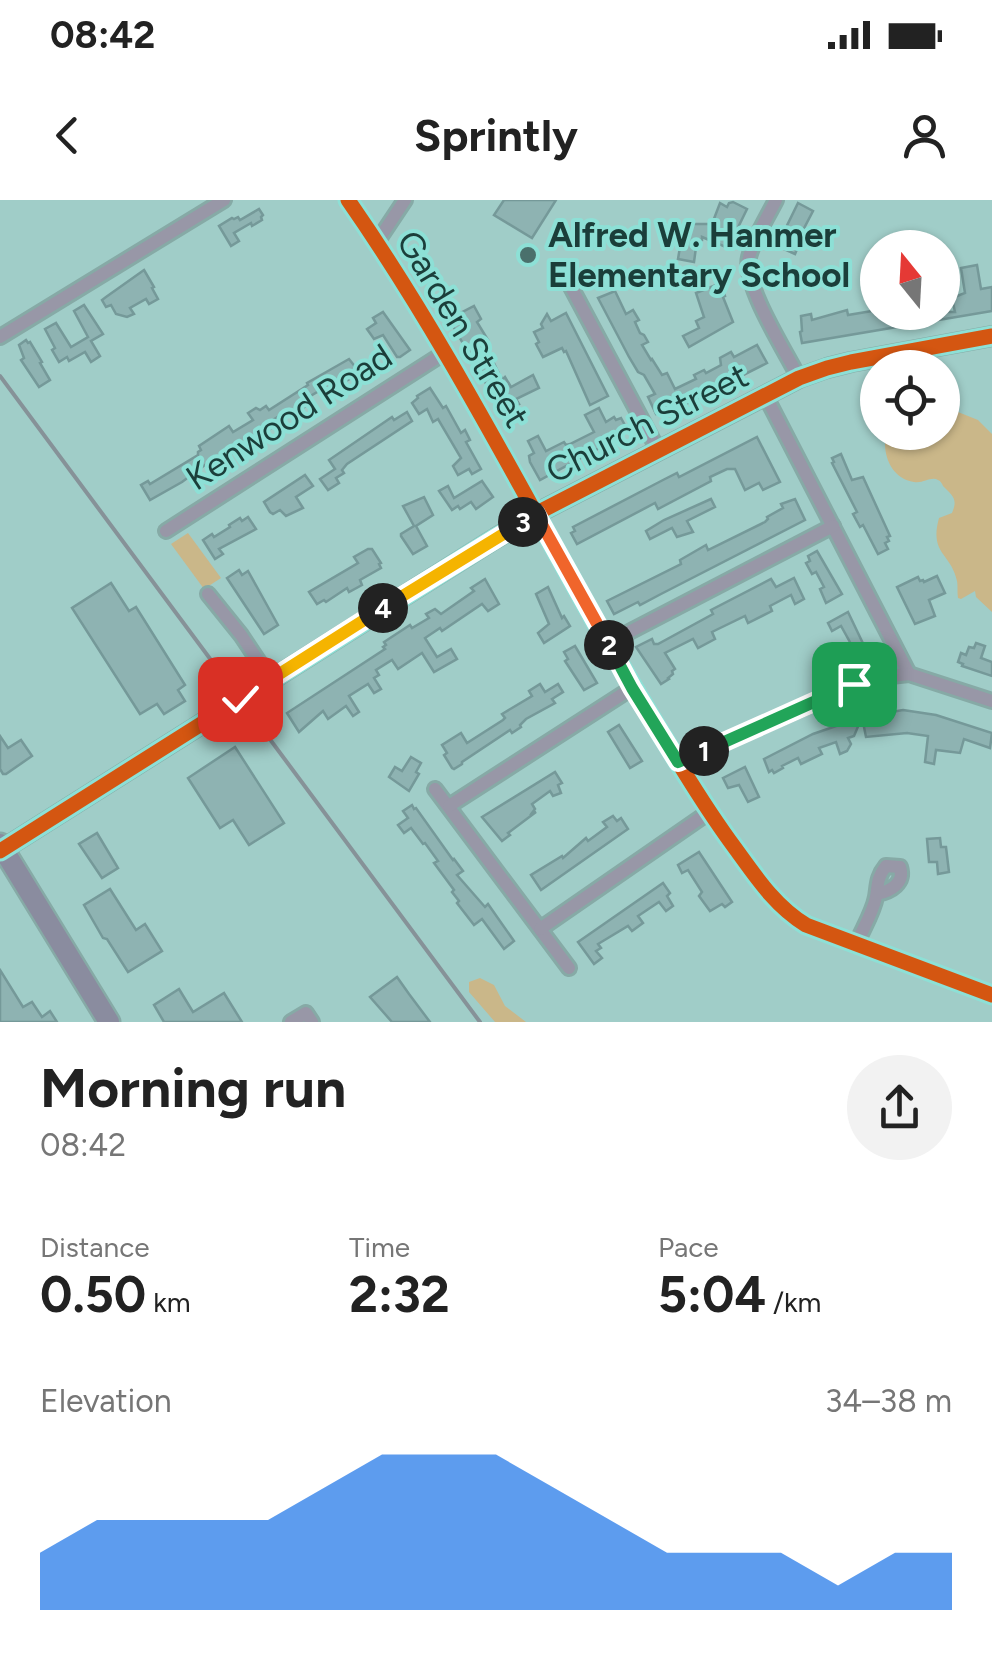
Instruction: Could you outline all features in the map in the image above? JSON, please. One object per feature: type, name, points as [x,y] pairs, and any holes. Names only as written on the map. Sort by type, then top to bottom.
[{"type":"main road","points":[[1,848],[109,1022]]},
{"type":"street","points":[[0,336],[224,200]]},
{"type":"street","name":"Garden Street","points":[[348,200],[444,353],[632,688],[762,886],[790,915],[816,929],[992,995]]},
{"type":"street","points":[[376,242],[405,200]]},
{"type":"street","points":[[776,200],[748,259],[750,279],[800,378]]},
{"type":"street","points":[[563,272],[658,450]]},
{"type":"street","name":"Church Street","points":[[1,848],[536,514],[658,450],[827,368],[992,336]]},
{"type":"street","name":"Kenwood Road","points":[[166,531],[444,353]]},
{"type":"street","points":[[764,396],[908,674]]},
{"type":"street","points":[[608,643],[833,526]]},
{"type":"street","points":[[208,594],[270,680]]},
{"type":"street","points":[[678,762],[872,678],[908,674],[992,701]]},
{"type":"street","points":[[449,806],[632,688]]},
{"type":"street","points":[[435,788],[569,968]]},
{"type":"street","points":[[540,930],[710,812]]},
{"type":"street","points":[[856,944],[877,894]]},
{"type":"street","points":[[291,1022],[306,1013],[312,1022]]},
{"type":"shaded area","points":[[960,413],[978,420],[992,434],[992,612],[975,591],[958,598],[954,572],[939,546],[939,518],[952,513],[952,495],[935,479],[917,482],[901,477],[886,450],[960,450]]},
{"type":"shaded area","points":[[188,533],[221,578],[204,589],[171,544]]},
{"type":"shaded area","points":[[480,978],[494,985],[505,1006],[526,1022],[495,1022],[469,992],[469,982]]},
{"type":"building","points":[[504,200],[556,200],[532,238],[494,215]]},
{"type":"building","points":[[733,202],[747,209],[728,248],[702,237],[697,240],[694,262],[678,259],[681,241],[688,243],[688,224],[712,224],[720,203],[727,207]]},
{"type":"building","points":[[798,203],[813,211],[795,254],[777,246]]},
{"type":"building","points":[[259,209],[262,220],[234,233],[239,241],[231,246],[219,226]]},
{"type":"building","points":[[977,265],[981,289],[992,287],[992,311],[960,316],[960,295],[965,293],[961,268]]},
{"type":"building","points":[[144,270],[158,299],[149,304],[146,299],[130,308],[134,314],[127,317],[116,314],[111,305],[106,307],[102,300]]},
{"type":"building","points":[[721,283],[733,322],[689,347],[683,336],[699,328],[696,321],[704,317],[696,293]]},
{"type":"building","points":[[615,291],[626,314],[633,310],[640,333],[648,342],[642,345],[662,375],[667,373],[675,389],[696,379],[694,375],[721,365],[720,358],[731,352],[734,357],[757,345],[767,363],[680,407],[656,414],[648,397],[655,394],[629,357],[598,298]]},
{"type":"building","points":[[84,305],[103,334],[91,341],[100,356],[91,362],[85,352],[59,362],[45,329],[56,323],[71,347],[88,337],[74,311]]},
{"type":"building","points":[[474,306],[481,319],[477,322],[488,340],[484,342],[500,376],[511,387],[533,375],[539,388],[516,399],[523,418],[514,422],[504,415],[449,319]]},
{"type":"building","points":[[847,310],[848,315],[860,313],[860,330],[879,330],[802,343],[801,316],[811,314],[812,320]]},
{"type":"building","points":[[383,312],[410,350],[400,357],[383,335],[374,339],[367,329],[376,323],[373,318]]},
{"type":"building","points":[[566,313],[608,396],[590,405],[566,351],[562,348],[543,357],[536,344],[539,342],[534,332],[543,328],[541,324],[547,314],[551,321]]},
{"type":"building","points":[[26,340],[50,380],[39,387],[21,360],[24,358],[19,345]]},
{"type":"building","points":[[349,359],[360,373],[322,395],[319,391],[302,401],[306,406],[292,415],[289,410],[273,420],[276,425],[216,464],[213,459],[150,500],[141,485],[148,481],[150,484],[198,455],[199,446],[229,426],[233,432],[253,420],[248,413],[256,408],[266,406],[269,410]]},
{"type":"building","points":[[430,388],[461,433],[465,430],[470,440],[466,442],[481,469],[472,474],[469,469],[458,475],[453,466],[461,458],[438,419],[433,422],[427,409],[419,414],[412,403]]},
{"type":"building","points":[[599,408],[606,422],[621,418],[627,429],[540,480],[530,462],[529,456],[534,453],[528,441],[538,436],[546,451],[564,442],[570,444],[594,432],[585,415]]},
{"type":"building","points":[[407,412],[412,421],[347,464],[344,473],[336,478],[339,483],[328,490],[320,479],[335,469],[329,460],[392,417],[394,420]]},
{"type":"building","points":[[757,437],[780,482],[763,490],[759,483],[745,490],[735,469],[727,469],[658,509],[655,503],[577,544],[571,533],[575,531],[573,527]]},
{"type":"building","points":[[841,454],[852,480],[863,477],[890,536],[885,543],[888,549],[878,554],[853,514],[857,512],[832,463],[832,458]]},
{"type":"building","points":[[305,475],[313,486],[296,497],[303,508],[286,516],[280,510],[270,512],[264,502]]},
{"type":"building","points":[[482,481],[493,497],[476,509],[471,502],[452,510],[439,491],[448,486],[454,498]]},
{"type":"building","points":[[424,497],[433,515],[416,526],[427,546],[413,554],[401,536],[414,526],[403,506]]},
{"type":"building","points":[[711,499],[715,507],[687,521],[693,532],[677,537],[672,528],[650,539],[646,531]]},
{"type":"building","points":[[795,499],[805,520],[640,605],[638,602],[614,614],[607,601],[681,564],[680,560],[706,545],[708,550],[765,522],[783,508],[781,504]]},
{"type":"building","points":[[248,517],[256,529],[219,549],[223,554],[215,559],[203,540]]},
{"type":"building","points":[[372,549],[381,568],[360,580],[362,585],[349,592],[347,588],[317,604],[309,592],[358,563],[354,557]]},
{"type":"building","points":[[817,551],[842,594],[826,603],[820,589],[824,587],[806,563],[810,561],[808,556]]},
{"type":"building","points":[[239,570],[242,575],[248,571],[278,625],[264,634],[227,578]]},
{"type":"building","points":[[937,576],[945,593],[929,600],[935,616],[915,624],[897,587],[918,577],[924,582]]},
{"type":"building","points":[[794,578],[804,599],[795,604],[791,595],[770,606],[772,611],[748,623],[745,616],[712,632],[715,639],[698,648],[693,639],[665,653],[675,669],[661,684],[636,647],[652,639],[658,644],[713,614],[711,610],[771,579],[776,587]]},
{"type":"building","points":[[485,579],[499,604],[488,611],[482,604],[425,638],[437,657],[451,649],[457,659],[434,672],[422,653],[398,669],[392,660],[376,670],[379,675],[374,678],[381,689],[374,693],[368,684],[349,696],[359,712],[353,716],[346,706],[328,719],[323,711],[299,732],[287,713],[385,649],[384,642],[429,618],[426,614],[435,609],[441,614]]},
{"type":"building","points":[[111,583],[129,611],[136,607],[185,685],[178,690],[185,701],[164,714],[157,704],[140,714],[72,608]]},
{"type":"building","points":[[548,587],[562,618],[570,626],[544,643],[538,633],[549,624],[536,594]]},
{"type":"building","points":[[848,612],[868,654],[851,662],[844,648],[851,644],[841,626],[832,631],[828,623]]},
{"type":"building","points":[[976,643],[985,646],[981,658],[992,662],[992,676],[958,662],[961,653],[966,655]]},
{"type":"building","points":[[575,646],[597,683],[584,690],[565,661],[568,659],[564,652]]},
{"type":"building","points":[[540,684],[545,692],[558,684],[563,692],[552,699],[555,703],[526,719],[521,727],[512,733],[510,730],[452,768],[442,745],[461,733],[467,743],[503,720],[502,714],[532,696],[529,691]]},
{"type":"building","points":[[903,710],[936,715],[992,733],[990,748],[964,739],[960,753],[936,750],[934,764],[925,762],[928,736],[907,733],[866,737],[862,717]]},
{"type":"building","points":[[862,717],[854,736],[848,738],[851,744],[847,751],[840,754],[836,742],[819,748],[822,754],[801,764],[798,758],[774,773],[769,772],[764,759],[813,734]]},
{"type":"building","points":[[619,725],[642,761],[630,768],[608,732]]},
{"type":"building","points":[[0,736],[8,748],[21,740],[32,756],[6,774],[0,769]]},
{"type":"building","points":[[235,747],[284,823],[249,845],[233,820],[220,828],[188,778]]},
{"type":"building","points":[[411,757],[421,763],[409,791],[389,777],[395,767],[402,771]]},
{"type":"building","points":[[745,767],[759,797],[748,802],[739,785],[728,788],[723,778]]},
{"type":"building","points":[[555,772],[562,783],[558,785],[561,793],[553,796],[550,791],[532,804],[532,813],[536,812],[502,841],[482,817]]},
{"type":"building","points":[[412,805],[463,871],[457,875],[485,907],[488,904],[514,941],[504,949],[482,919],[474,925],[457,903],[454,890],[425,843],[411,828],[404,833],[398,825],[408,818],[403,811]]},
{"type":"building","points":[[613,816],[617,821],[621,818],[628,829],[541,890],[531,875],[563,858],[586,838],[588,841],[607,827],[603,822]]},
{"type":"building","points":[[97,833],[118,868],[102,878],[79,844]]},
{"type":"building","points":[[940,838],[941,847],[946,847],[949,872],[938,874],[937,862],[929,862],[927,839]]},
{"type":"building","points":[[699,852],[732,902],[725,907],[722,904],[710,911],[688,870],[682,873],[678,865]]},
{"type":"building","points":[[663,883],[673,906],[666,911],[659,902],[638,916],[643,923],[632,931],[628,926],[598,944],[601,948],[596,951],[602,958],[594,964],[578,942]]},
{"type":"building","points":[[110,889],[136,930],[145,924],[162,951],[128,972],[84,905]]},
{"type":"building","points":[[0,970],[23,1007],[32,1002],[42,1017],[50,1011],[57,1022],[0,1022]]},
{"type":"building","points":[[397,977],[430,1022],[392,1022],[370,997]]},
{"type":"building","points":[[179,989],[193,1012],[224,993],[242,1022],[164,1022],[154,1005]]},
{"type":"railway","points":[[0,376],[480,1022]]},
{"type":"cycle path","points":[[348,200],[475,404],[672,752],[710,813],[775,900],[806,925],[992,995]]},
{"type":"cycle path","points":[[0,851],[543,510],[799,378],[851,362],[992,336]]},
{"type":"place","name":"Alfred W. Hanmer Elementary School","points":[[528,255]]},
{"type":"route","points":[[240,699],[536,514],[632,688],[678,762],[854,684]]}]
